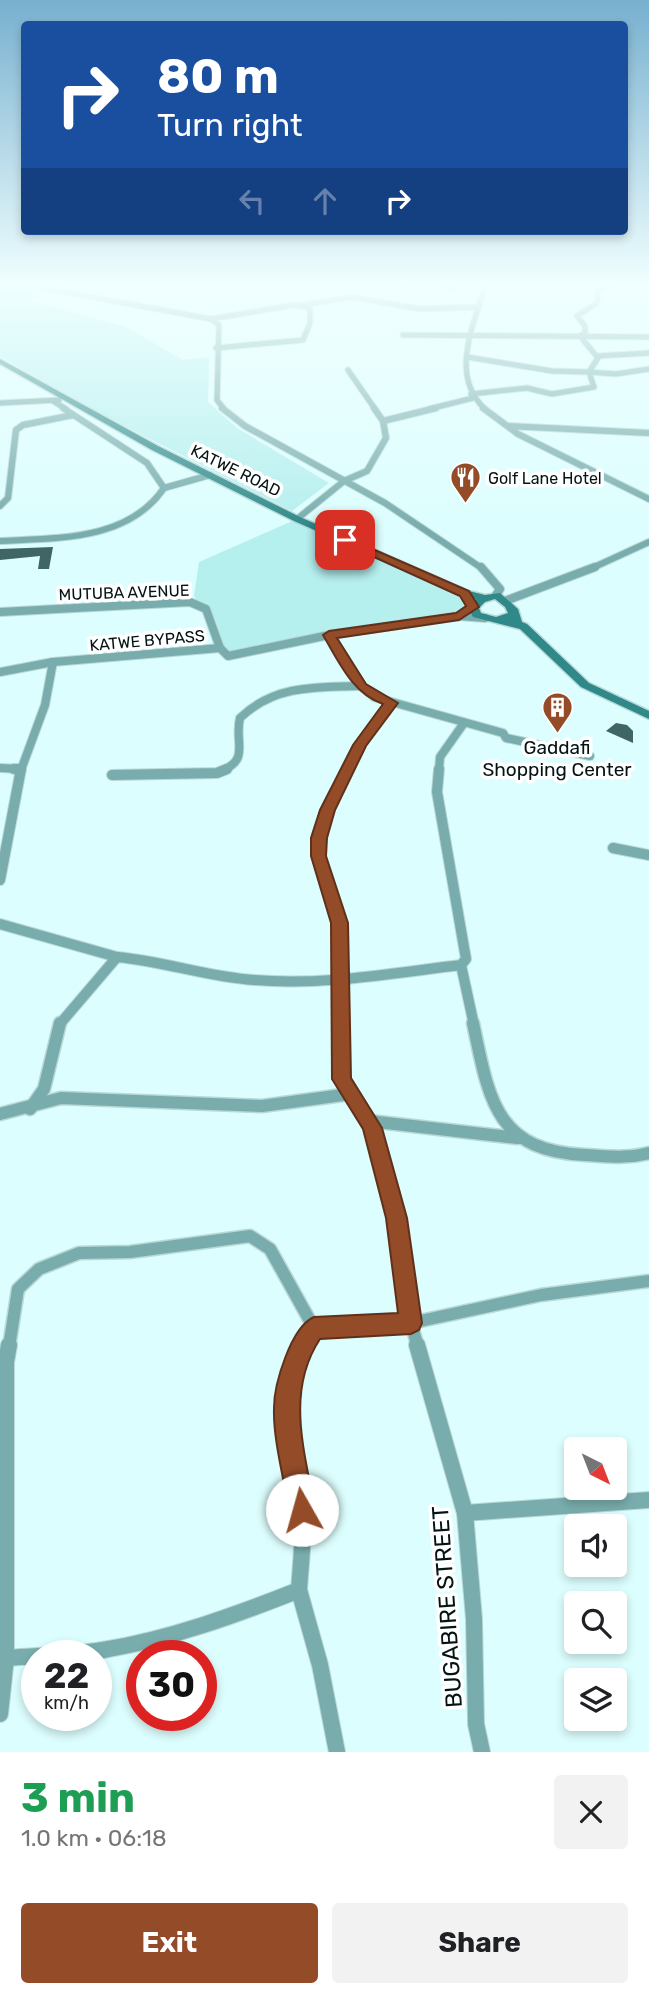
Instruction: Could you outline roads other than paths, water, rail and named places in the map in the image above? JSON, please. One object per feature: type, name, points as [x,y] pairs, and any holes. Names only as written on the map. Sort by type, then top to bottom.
[{"type":"street","name":"KATWE ROAD","points":[[5,364],[155,449],[297,519],[465,593],[496,598]]},
{"type":"street","points":[[216,364],[217,400],[222,408],[245,426],[452,544],[481,565],[500,584],[496,598]]},
{"type":"street","points":[[466,364],[465,381],[472,396],[503,426],[649,499]]},
{"type":"street","points":[[508,364],[552,371],[649,369]]},
{"type":"street","points":[[383,421],[472,396],[527,388],[552,394],[594,387],[590,370],[593,364]]},
{"type":"street","points":[[297,519],[344,481],[367,471],[386,438],[383,421],[348,370]]},
{"type":"street","points":[[0,403],[68,398]]},
{"type":"street","points":[[53,401],[147,463],[164,488]]},
{"type":"street","points":[[0,506],[8,498],[16,430],[23,425],[74,415]]},
{"type":"street","points":[[503,426],[647,431]]},
{"type":"street","points":[[0,541],[84,534],[110,527],[153,507],[164,488],[211,475]]},
{"type":"street","points":[[473,608],[496,598],[527,593],[649,542]]},
{"type":"street","points":[[465,593],[473,608],[491,619],[523,626],[585,685],[649,715]]},
{"type":"street","points":[[491,619],[512,615],[527,593]]},
{"type":"street","points":[[496,598],[514,610],[517,626]]},
{"type":"street","name":"MUTUBA AVENUE","points":[[0,612],[190,602],[206,609],[220,648]]},
{"type":"street","name":"KATWE BYPASS","points":[[459,616],[473,608]]},
{"type":"street","name":"KATWE BYPASS","points":[[0,672],[53,662],[220,648],[228,656],[329,635],[459,616],[491,619]]},
{"type":"street","points":[[329,635],[361,686],[374,697],[503,733],[510,739],[590,756]]},
{"type":"street","points":[[0,880],[21,769],[42,713],[52,678],[53,662]]},
{"type":"street","points":[[112,775],[225,770],[236,763],[242,750],[237,724],[240,718],[268,695],[287,690],[361,686]]},
{"type":"street","name":"BUGABIRE STREET","points":[[391,703],[360,745],[328,810],[319,838],[319,856],[340,923],[342,1079],[369,1121],[396,1218],[411,1323],[465,1513],[474,1619],[476,1724],[482,1752]]},
{"type":"street","points":[[0,924],[117,957],[139,958],[226,978],[322,980],[341,972],[461,965],[466,959],[455,900],[456,889],[437,792],[440,757],[464,723]]},
{"type":"street","points":[[0,768],[21,769]]},
{"type":"street","points":[[613,848],[649,855]]},
{"type":"street","points":[[30,1109],[44,1089],[59,1024],[117,957]]},
{"type":"street","points":[[461,965],[471,1004],[476,1042],[494,1101],[518,1138]]},
{"type":"street","points":[[44,1089],[61,1098]]},
{"type":"street","points":[[0,1114],[30,1109],[61,1098],[128,1100],[151,1104],[262,1106],[350,1094]]},
{"type":"street","points":[[369,1121],[454,1133],[518,1138],[547,1149],[578,1155],[631,1159],[649,1153]]},
{"type":"street","points":[[0,1714],[6,1658],[3,1363],[18,1289],[39,1269],[79,1253],[130,1252],[250,1236],[270,1249],[314,1328]]},
{"type":"street","points":[[314,1328],[411,1323],[541,1295],[649,1281]]},
{"type":"street","points":[[314,1328],[299,1351],[285,1407],[301,1496],[299,1590],[320,1665],[337,1752]]},
{"type":"street","points":[[465,1513],[649,1500]]},
{"type":"street","points":[[6,1658],[110,1649],[202,1627],[299,1590]]},
{"type":"place","name":"Golf Lane Hotel","points":[[465,505]]},
{"type":"place","name":"Gaddafi Shopping Center","points":[[557,735]]}]
